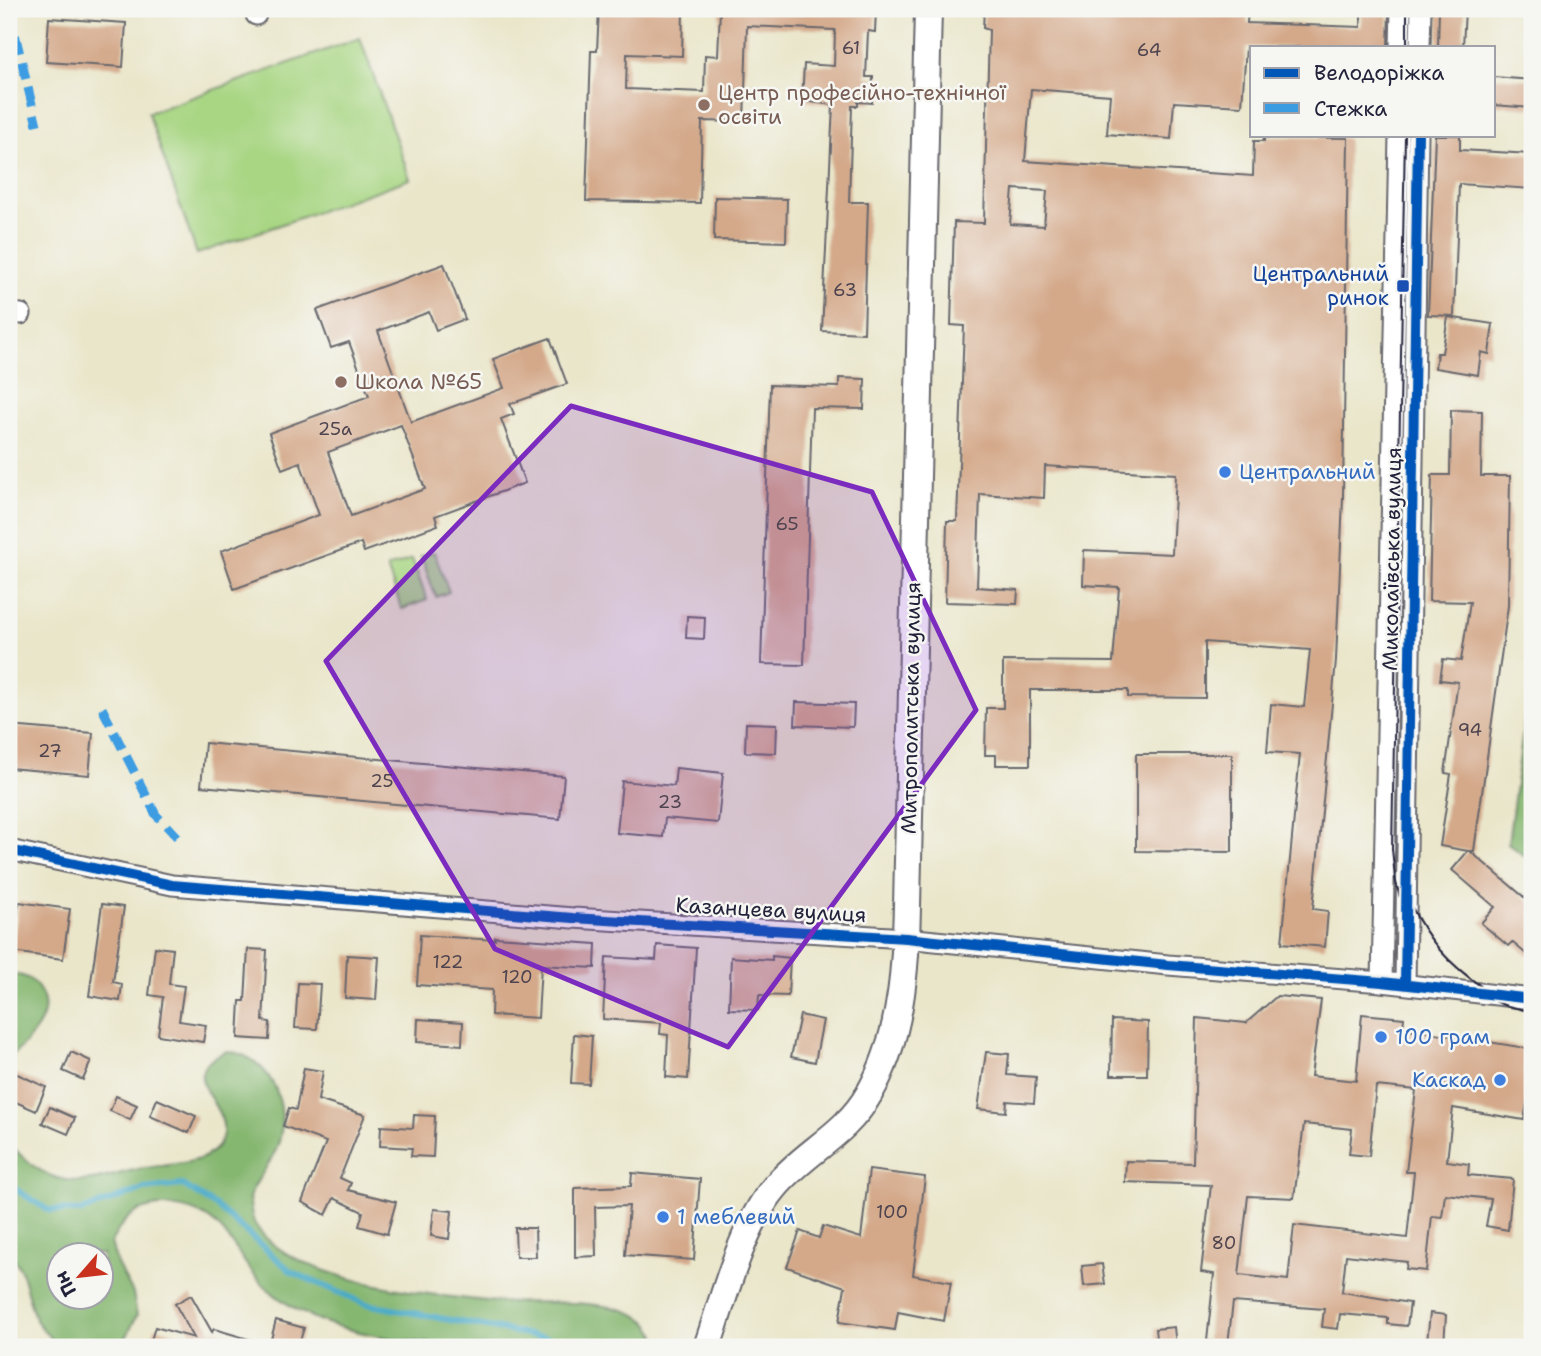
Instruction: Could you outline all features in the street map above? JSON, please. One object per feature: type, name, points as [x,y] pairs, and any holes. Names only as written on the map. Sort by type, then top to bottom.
[{"type":"main road","name":"Митрополитська вулиця","points":[[714,1345],[740,1256],[756,1216],[775,1186],[847,1125],[869,1094],[893,1029],[906,938],[928,9]]},
{"type":"street","points":[[1401,9],[1401,46]]},
{"type":"street","points":[[1420,46],[1421,9]]},
{"type":"street","name":"Миколаївська вулиця","points":[[1382,982],[1399,136]]},
{"type":"street","name":"Миколаївська вулиця","points":[[1405,984],[1418,136]]},
{"type":"street","name":"Казанцева вулиця","points":[[9,850],[172,885],[573,918],[906,938],[1168,965],[1405,984],[1532,999]]},
{"type":"highlighted area","points":[[571,406],[872,492],[976,710],[728,1047],[495,949],[326,661]]},
{"type":"green space","points":[[360,38],[410,179],[197,254],[148,113]]},
{"type":"green space","points":[[434,552],[449,592],[436,597],[421,556]]},
{"type":"green space","points":[[412,559],[427,600],[402,609],[387,568]]},
{"type":"green space","points":[[1530,681],[1532,684],[1532,862],[1508,843]]},
{"type":"green space","points":[[13,974],[25,977],[35,984],[44,1001],[44,1010],[37,1028],[9,1060],[9,976]]},
{"type":"green space","points":[[227,1051],[255,1062],[274,1084],[282,1114],[278,1145],[249,1198],[255,1224],[273,1244],[298,1260],[330,1273],[402,1290],[498,1302],[592,1304],[618,1309],[639,1316],[653,1329],[657,1347],[483,1347],[395,1339],[354,1331],[316,1319],[284,1301],[256,1277],[218,1226],[191,1210],[170,1206],[134,1213],[112,1240],[46,1240],[46,1310],[116,1310],[116,1260],[133,1293],[137,1315],[125,1340],[115,1347],[62,1347],[54,1343],[35,1319],[21,1271],[9,1249],[9,1142],[41,1171],[57,1178],[75,1181],[202,1158],[218,1146],[223,1130],[221,1118],[203,1083],[202,1072],[210,1061]]},
{"type":"building","points":[[599,9],[683,9],[682,56],[627,54],[626,89],[704,92],[705,55],[718,56],[720,9],[876,9],[875,32],[868,31],[866,77],[873,77],[872,103],[858,102],[858,106],[852,106],[849,202],[868,202],[864,333],[822,331],[833,105],[802,101],[804,64],[834,66],[835,30],[747,26],[744,122],[702,121],[700,203],[586,201],[591,51],[597,51]]},
{"type":"building","points":[[984,9],[1248,9],[1247,23],[1361,27],[1361,9],[1389,9],[1388,46],[1246,47],[1242,106],[1174,102],[1171,139],[1107,134],[1110,95],[1031,89],[1025,161],[1253,176],[1254,141],[1264,141],[1264,137],[1348,138],[1343,498],[1336,660],[1313,909],[1328,911],[1325,947],[1282,943],[1300,754],[1267,752],[1271,704],[1304,707],[1310,650],[1205,642],[1205,698],[1128,697],[1128,690],[1030,690],[1030,765],[996,765],[996,755],[985,755],[986,708],[1003,708],[1003,661],[1113,662],[1119,587],[1083,585],[1084,550],[1172,554],[1176,474],[1045,466],[1044,498],[980,494],[977,587],[1018,590],[1017,604],[945,602],[947,521],[957,521],[964,326],[951,325],[954,222],[984,223],[989,30],[983,28]],"holes":[[[1013,189],[1047,191],[1044,226],[1010,224]]]},
{"type":"building","points":[[1439,9],[1465,9],[1463,46],[1438,46]]},
{"type":"building","points":[[49,18],[126,23],[123,67],[46,62]]},
{"type":"building","points":[[1496,77],[1532,80],[1532,108],[1496,105]]},
{"type":"building","points":[[1435,136],[1460,136],[1460,150],[1532,154],[1532,189],[1459,184],[1454,316],[1428,315]]},
{"type":"building","points":[[715,197],[787,199],[786,242],[714,240]]},
{"type":"building","points":[[444,264],[465,319],[436,330],[429,312],[378,331],[411,422],[504,388],[493,359],[550,338],[567,384],[510,404],[514,414],[501,419],[525,483],[435,516],[438,525],[364,552],[361,543],[234,589],[221,551],[319,515],[300,462],[282,469],[269,433],[369,396],[349,342],[331,348],[317,310]],"holes":[[[401,425],[425,489],[351,516],[328,452]]]},
{"type":"building","points":[[1448,317],[1493,324],[1489,354],[1481,352],[1478,375],[1435,368],[1437,353],[1442,353]]},
{"type":"building","points":[[839,378],[865,379],[864,409],[812,408],[804,665],[761,664],[770,385],[839,387]]},
{"type":"building","points":[[1451,410],[1482,411],[1481,476],[1510,476],[1508,606],[1474,851],[1470,851],[1532,904],[1532,959],[1512,942],[1508,946],[1481,923],[1495,907],[1452,870],[1468,851],[1440,846],[1451,774],[1445,773],[1458,682],[1440,680],[1443,659],[1461,661],[1470,602],[1429,601],[1432,475],[1450,475]]},
{"type":"building","points":[[687,616],[705,617],[704,639],[686,638]]},
{"type":"building","points":[[796,702],[854,704],[853,727],[795,725]]},
{"type":"building","points":[[746,723],[777,724],[776,753],[745,752]]},
{"type":"building","points":[[9,726],[93,733],[89,775],[9,768]]},
{"type":"building","points":[[205,743],[564,776],[560,819],[201,786]]},
{"type":"building","points":[[1136,754],[1232,754],[1232,852],[1136,851]]},
{"type":"building","points":[[676,768],[723,773],[718,823],[665,818],[663,837],[617,833],[622,781],[674,786]]},
{"type":"building","points":[[19,902],[70,909],[63,959],[12,952]]},
{"type":"building","points":[[102,904],[124,907],[113,982],[122,984],[120,1001],[89,996]]},
{"type":"building","points":[[420,935],[596,944],[595,968],[541,965],[538,1018],[491,1015],[492,990],[417,985]]},
{"type":"building","points":[[657,945],[696,948],[688,1079],[666,1077],[668,1035],[660,1034],[661,1023],[603,1019],[606,957],[656,960]]},
{"type":"building","points":[[155,947],[173,949],[169,984],[184,986],[179,1021],[206,1025],[203,1042],[158,1035],[163,997],[149,995]]},
{"type":"building","points":[[248,949],[267,950],[263,1021],[270,1022],[269,1040],[238,1038],[240,1001],[245,1001]]},
{"type":"building","points":[[347,955],[379,957],[376,1000],[345,998]]},
{"type":"building","points":[[772,956],[790,958],[788,996],[759,995],[758,1010],[729,1009],[731,957],[772,960]]},
{"type":"building","points":[[298,983],[320,984],[317,1029],[295,1028]]},
{"type":"building","points":[[1277,996],[1321,1000],[1311,1076],[1356,1081],[1362,1014],[1404,1018],[1403,1028],[1532,1049],[1532,1074],[1524,1120],[1453,1108],[1447,1161],[1469,1164],[1468,1175],[1513,1179],[1508,1230],[1486,1226],[1491,1199],[1445,1194],[1442,1217],[1432,1216],[1426,1271],[1406,1269],[1407,1262],[1346,1255],[1342,1292],[1410,1303],[1407,1326],[1388,1324],[1388,1318],[1340,1314],[1338,1329],[1322,1327],[1324,1309],[1233,1302],[1228,1344],[1207,1341],[1214,1274],[1201,1272],[1211,1185],[1125,1182],[1126,1161],[1193,1163],[1197,1018],[1246,1023]],"holes":[[[1376,1086],[1416,1090],[1406,1172],[1414,1172],[1407,1238],[1294,1225],[1288,1280],[1239,1275],[1248,1196],[1294,1198],[1304,1124],[1352,1129],[1349,1154],[1369,1156]]]},
{"type":"building","points":[[800,1015],[823,1020],[815,1062],[791,1057]]},
{"type":"building","points":[[418,1019],[463,1022],[462,1045],[417,1042]]},
{"type":"building","points":[[1112,1020],[1148,1022],[1147,1075],[1111,1075]]},
{"type":"building","points":[[574,1034],[592,1036],[589,1084],[571,1083]]},
{"type":"building","points":[[71,1052],[91,1061],[83,1080],[63,1071]]},
{"type":"building","points":[[986,1052],[1009,1054],[1007,1075],[1036,1077],[1034,1103],[1007,1101],[1006,1112],[978,1109]]},
{"type":"building","points":[[304,1068],[323,1071],[318,1100],[365,1115],[340,1178],[351,1183],[348,1190],[396,1202],[387,1234],[359,1226],[363,1212],[334,1198],[326,1215],[302,1202],[326,1142],[283,1126],[289,1108],[296,1110]]},
{"type":"building","points":[[15,1073],[46,1087],[36,1111],[9,1099],[9,1087]]},
{"type":"building","points":[[116,1096],[137,1105],[130,1120],[110,1111]]},
{"type":"building","points":[[157,1099],[196,1116],[189,1133],[150,1116]]},
{"type":"building","points":[[50,1107],[75,1118],[68,1134],[42,1123]]},
{"type":"building","points":[[414,1115],[435,1116],[433,1157],[411,1156],[412,1148],[380,1146],[381,1126],[413,1128]]},
{"type":"building","points":[[869,1170],[925,1177],[913,1275],[951,1282],[944,1321],[898,1312],[895,1330],[839,1322],[845,1287],[787,1267],[800,1231],[819,1238],[823,1226],[861,1238]]},
{"type":"building","points":[[632,1173],[700,1179],[694,1260],[625,1255],[629,1206],[595,1207],[596,1256],[575,1257],[575,1188],[631,1186]]},
{"type":"building","points":[[434,1209],[452,1211],[449,1239],[431,1236]]},
{"type":"building","points":[[515,1228],[535,1228],[536,1257],[516,1257]]},
{"type":"building","points":[[1102,1264],[1105,1284],[1084,1286],[1082,1266]]},
{"type":"building","points":[[191,1295],[212,1332],[214,1329],[262,1343],[261,1347],[149,1347],[155,1327],[194,1338],[175,1304]]},
{"type":"building","points":[[1430,1313],[1446,1315],[1444,1344],[1427,1342]]},
{"type":"building","points":[[276,1320],[304,1328],[298,1347],[269,1347]]},
{"type":"building","points":[[1174,1327],[1176,1347],[1157,1347],[1155,1329]]},
{"type":"waterway","points":[[9,1185],[48,1210],[82,1211],[143,1189],[183,1185],[217,1207],[292,1272],[366,1304],[593,1347]]},
{"type":"tram line","points":[[1407,9],[1407,46]]},
{"type":"tram line","points":[[1402,906],[1392,849],[1405,136]]},
{"type":"tram line","points":[[1410,903],[1440,950],[1482,987]]},
{"type":"tram line","points":[[1479,994],[1504,1005],[1532,1012]]},
{"type":"marked path","points":[[9,9],[37,125]]},
{"type":"marked path","points":[[102,708],[156,815],[177,837]]},
{"type":"cycle path","points":[[1405,984],[1418,136]]},
{"type":"cycle path","points":[[9,850],[172,885],[573,918],[906,938],[1168,965],[1382,982],[1532,999]]},
{"type":"place","name":"Центр професійно-технічної освіти","points":[[704,105]]},
{"type":"place","name":"Центральний ринок","points":[[1403,286]]},
{"type":"place","name":"Школа №65","points":[[341,382]]},
{"type":"place","name":"Центральний","points":[[1225,472]]},
{"type":"place","name":"100 грам","points":[[1381,1037]]},
{"type":"place","name":"Каскад","points":[[1500,1080]]},
{"type":"place","name":"1 меблевий","points":[[663,1217]]}]
